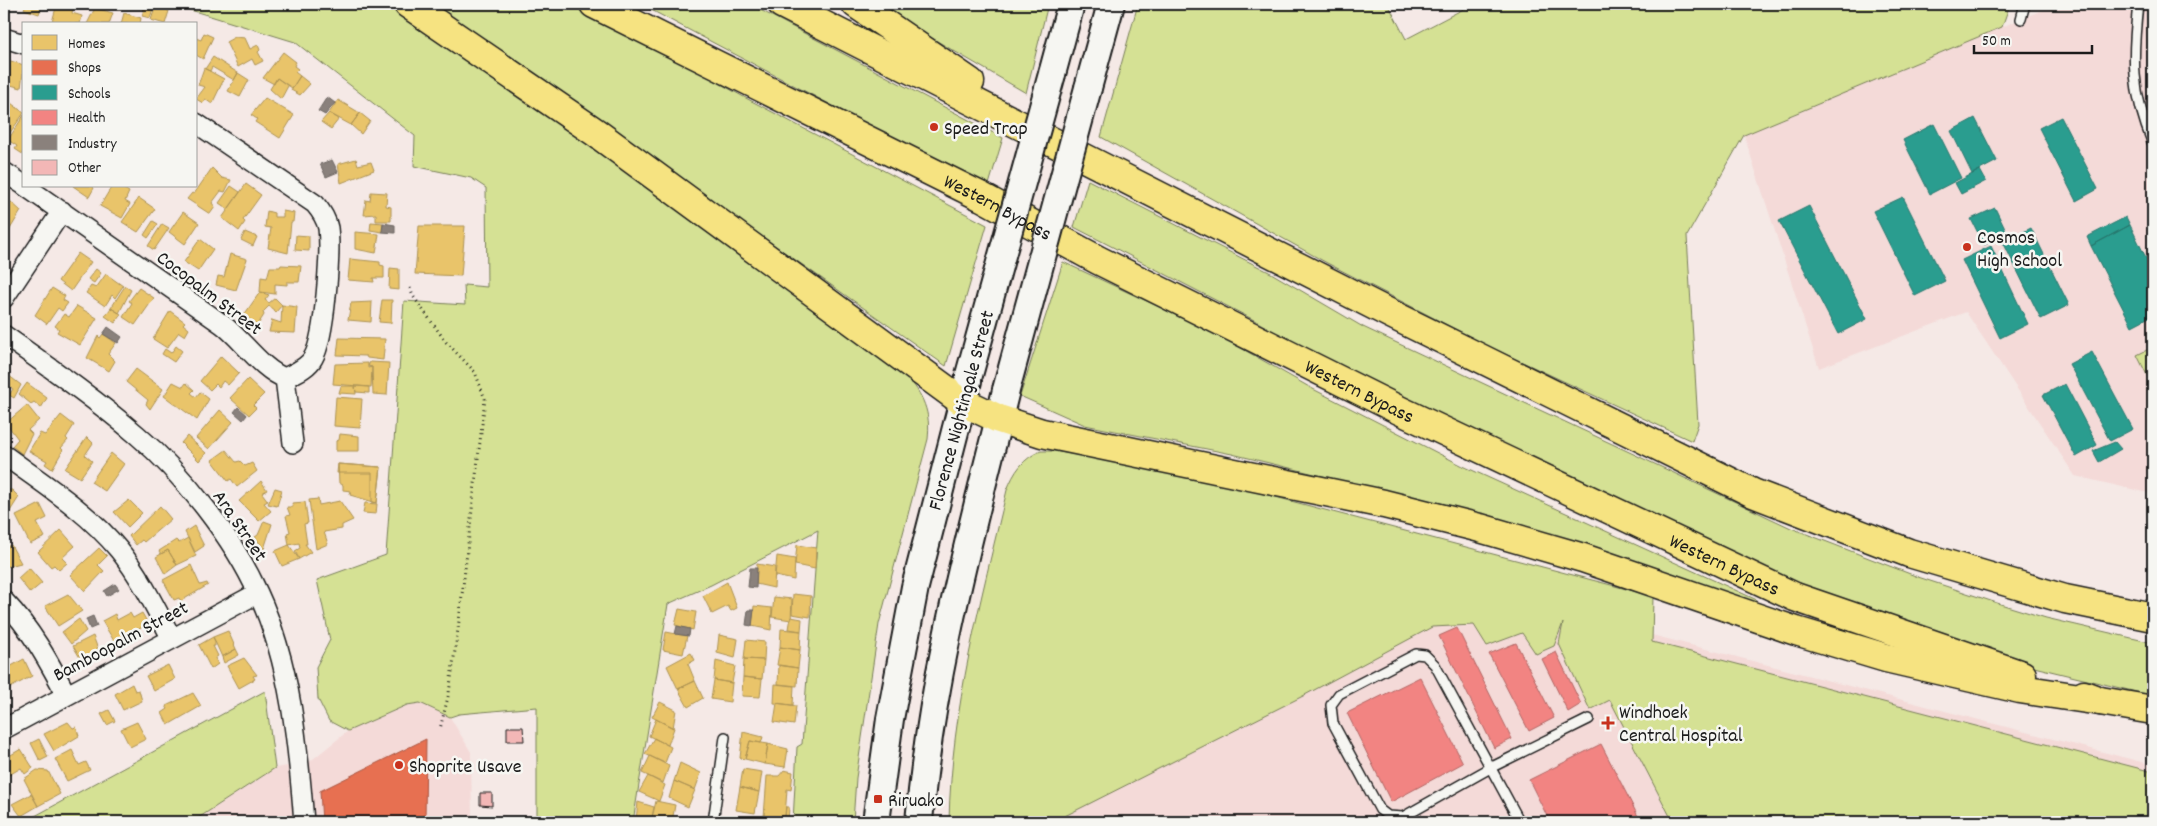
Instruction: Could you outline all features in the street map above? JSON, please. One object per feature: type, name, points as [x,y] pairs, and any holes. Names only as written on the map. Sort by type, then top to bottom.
[{"type":"highway","points":[[408,4],[595,132],[963,402],[999,419],[1042,433],[1384,504],[1480,528],[1583,558],[1796,631],[1886,658],[2020,689],[2100,701]]},
{"type":"highway","name":"Western Bypass","points":[[594,4],[973,193],[1098,260],[1373,396],[1786,592],[1855,618],[2100,701],[2153,710]]},
{"type":"highway","points":[[782,4],[1057,142],[1389,313],[1753,492],[1909,553],[2065,599],[2153,617]]},
{"type":"highway","points":[[856,4],[1057,142]]},
{"type":"main road","name":"Florence Nightingale Street","points":[[876,822],[890,719],[915,587],[969,375],[1071,4]]},
{"type":"main road","name":"Florence Nightingale Street","points":[[919,822],[924,762],[947,630],[1006,390],[1111,4]]},
{"type":"street","points":[[4,38],[22,43]]},
{"type":"street","points":[[198,124],[315,204],[323,214],[328,226],[325,296],[319,348],[312,360],[285,378],[294,443]]},
{"type":"street","name":"Cocopalm Street","points":[[4,172],[22,185]]},
{"type":"street","name":"Cocopalm Street","points":[[27,188],[222,324],[242,341],[274,374],[285,378]]},
{"type":"street","points":[[4,298],[62,211]]},
{"type":"street","name":"Ara Street","points":[[4,335],[137,435],[177,473],[236,554],[258,593],[273,633],[286,682],[299,752],[304,822]]},
{"type":"street","points":[[4,455],[72,504],[98,528],[136,573],[172,639]]},
{"type":"street","name":"Bamboopalm Street","points":[[4,729],[66,694],[258,593]]},
{"type":"street","points":[[4,601],[23,622],[40,646],[66,694]]},
{"type":"lane","points":[[2020,19],[2025,4]]},
{"type":"lane","points":[[2138,4],[2133,50],[2134,82],[2143,118],[2153,144]]},
{"type":"lane","points":[[1520,822],[1492,767],[1435,665],[1425,655],[1416,654],[1339,694],[1331,705],[1333,723],[1380,810],[1388,816],[1403,817],[1492,767],[1588,720]]},
{"type":"lane","points":[[713,822],[725,737]]},
{"type":"path","points":[[410,288],[413,296],[446,342],[475,372],[486,400],[458,630],[449,693],[440,729]]},
{"type":"shaded area","name":"Cosmos High School","points":[[2057,4],[2153,4],[2153,494],[2075,476],[1966,312],[1819,368],[1744,135]]},
{"type":"shaded area","name":"Windhoek Central Hospital","points":[[1317,548],[2153,765],[2153,822],[1031,822]]},
{"type":"shaded area","points":[[421,703],[450,717],[471,752],[472,822],[192,822],[275,768],[308,763],[348,731],[407,705]]},
{"type":"green space","points":[[171,4],[385,4],[521,94],[906,375],[921,397],[927,412],[928,439],[879,624],[856,778],[853,822],[793,822],[797,747],[802,744],[818,530],[711,585],[668,604],[633,822],[537,822],[537,707],[459,714],[450,717],[420,703],[407,705],[348,731],[329,721],[318,699],[316,667],[330,640],[317,580],[386,555],[404,301],[465,305],[464,285],[487,287],[486,188],[471,178],[414,166],[415,136],[295,42]]},
{"type":"green space","points":[[432,4],[568,4],[661,50],[742,96],[987,225],[946,366]]},
{"type":"green space","points":[[640,4],[749,4],[1003,138],[988,188]]},
{"type":"green space","points":[[876,4],[1048,4],[1026,93],[882,9]]},
{"type":"green space","points":[[1138,4],[1388,4],[1406,39],[1473,4],[2010,4],[2002,27],[1744,135],[1687,236],[1698,424],[1692,441],[1490,347],[1327,263],[1101,137]]},
{"type":"green space","points":[[1088,180],[1271,273],[1363,327],[1791,528],[1918,577],[1997,603],[2046,618],[2153,643],[2153,696],[2034,667],[1823,597],[1361,381],[1254,320],[1074,227]]},
{"type":"green space","points":[[1063,262],[1213,332],[1311,388],[1463,466],[1757,600],[1752,608],[1487,520],[1356,484],[1232,454],[1085,425],[1020,396]]},
{"type":"green space","points":[[2153,347],[2153,387],[2137,355]]},
{"type":"green space","points":[[1041,451],[1054,451],[1162,470],[1264,494],[1653,596],[1652,642],[2153,772],[2153,822],[1673,822],[1610,700],[1590,710],[1559,644],[1563,623],[1554,646],[1536,654],[1522,633],[1487,646],[1474,625],[1432,627],[1303,696],[1053,822],[949,822],[955,738],[961,696],[1007,490],[1020,466]]},
{"type":"green space","points":[[265,691],[275,768],[192,822],[24,822]]},
{"type":"building: Homes","points":[[26,4],[42,4],[39,14],[24,9]]},
{"type":"building: Homes","points":[[57,4],[74,4],[72,13],[82,16],[80,22],[52,22]]},
{"type":"building: Homes","points":[[142,4],[154,5],[150,18],[142,16],[144,9],[141,7]]},
{"type":"building: Homes","points":[[156,5],[169,11],[166,22],[151,20]]},
{"type":"building: Homes","points":[[95,8],[113,13],[110,22],[88,22]]},
{"type":"building: Homes","points":[[124,13],[141,18],[140,22],[122,22]]},
{"type":"building: Homes","points":[[204,33],[213,37],[203,59],[198,56],[198,39],[201,40]]},
{"type":"building: Homes","points":[[235,37],[245,38],[250,49],[258,45],[260,50],[258,52],[263,61],[255,65],[252,59],[238,67],[226,42]]},
{"type":"building: Homes","points":[[283,52],[296,62],[294,66],[298,69],[295,72],[300,76],[292,88],[277,78],[274,84],[263,78]]},
{"type":"building: Homes","points":[[213,57],[238,73],[234,80],[212,67],[210,71],[205,69]]},
{"type":"building: Homes","points":[[4,59],[22,64],[21,88],[4,83]]},
{"type":"building: Homes","points":[[204,68],[224,79],[212,104],[205,99],[203,103],[198,100],[198,96],[205,87],[198,85]]},
{"type":"building: Homes","points":[[238,73],[249,80],[240,97],[228,91]]},
{"type":"building: Homes","points":[[300,76],[310,84],[300,95],[291,90]]},
{"type":"building: Homes","points":[[277,78],[288,86],[281,99],[270,89]]},
{"type":"building: Homes","points":[[265,98],[294,115],[280,138],[255,122],[257,119],[251,115]]},
{"type":"building: Homes","points":[[7,100],[22,111],[22,116],[4,141],[4,104]]},
{"type":"building: Homes","points":[[338,100],[360,113],[351,125],[329,113]]},
{"type":"building: Homes","points":[[329,113],[339,119],[331,129],[321,122]]},
{"type":"building: Homes","points":[[360,113],[370,121],[361,134],[351,125]]},
{"type":"building: Homes","points":[[22,118],[22,154],[15,149],[17,146],[8,140]]},
{"type":"building: Homes","points":[[356,159],[358,165],[371,162],[374,170],[341,183],[338,164]]},
{"type":"building: Homes","points":[[212,168],[222,178],[231,180],[225,192],[221,191],[212,203],[215,207],[210,214],[187,199],[192,193],[194,194]]},
{"type":"building: Homes","points":[[246,184],[261,195],[243,220],[245,222],[239,231],[222,218]]},
{"type":"building: Homes","points":[[231,186],[240,192],[228,209],[219,203]]},
{"type":"building: Homes","points":[[76,188],[94,188],[89,197]]},
{"type":"building: Homes","points":[[111,188],[123,188],[129,192],[125,201],[130,204],[122,218],[100,206]]},
{"type":"building: Homes","points":[[371,192],[387,193],[386,206],[391,207],[391,221],[376,221],[376,214],[364,215],[366,200],[370,201]]},
{"type":"building: Homes","points":[[139,198],[155,209],[138,232],[122,222]]},
{"type":"building: Homes","points":[[10,201],[21,211],[4,239],[4,209]]},
{"type":"building: Homes","points":[[267,211],[274,213],[274,217],[283,217],[283,211],[294,213],[293,222],[291,222],[288,253],[268,248],[271,228],[265,227]]},
{"type":"building: Homes","points":[[183,212],[199,223],[185,244],[169,232]]},
{"type":"building: Homes","points":[[153,221],[158,224],[148,238],[144,235]]},
{"type":"building: Homes","points":[[371,222],[383,223],[382,232],[370,230]]},
{"type":"building: Homes","points":[[162,224],[169,228],[154,250],[148,246]]},
{"type":"building: Homes","points":[[419,226],[465,226],[461,276],[415,274]]},
{"type":"building: Homes","points":[[245,232],[257,237],[253,246],[241,240]]},
{"type":"building: Homes","points":[[355,232],[379,234],[376,253],[355,249]]},
{"type":"building: Homes","points":[[296,235],[309,236],[309,251],[295,250]]},
{"type":"building: Homes","points":[[200,239],[213,249],[198,271],[184,262]]},
{"type":"building: Homes","points":[[78,253],[91,262],[71,291],[58,281]]},
{"type":"building: Homes","points":[[230,254],[247,259],[236,290],[216,285],[218,276],[224,277]]},
{"type":"building: Homes","points":[[350,259],[380,262],[380,265],[384,266],[384,278],[373,278],[374,282],[348,280]]},
{"type":"building: Homes","points":[[281,265],[301,266],[299,282],[287,282],[287,285],[275,284],[275,294],[260,292],[261,277],[267,278],[270,267],[280,267]]},
{"type":"building: Homes","points":[[390,268],[399,269],[399,290],[389,289]]},
{"type":"building: Homes","points":[[96,269],[101,273],[94,283],[88,279]]},
{"type":"building: Homes","points":[[106,274],[123,286],[115,298],[112,295],[105,306],[86,293],[91,286],[96,288]]},
{"type":"building: Homes","points":[[125,286],[131,290],[119,313],[111,308]]},
{"type":"building: Homes","points":[[52,288],[65,296],[63,300],[68,303],[62,311],[58,308],[47,324],[35,315]]},
{"type":"building: Homes","points":[[139,288],[154,298],[135,325],[123,317],[132,303],[129,301]]},
{"type":"building: Homes","points":[[260,292],[269,295],[265,300],[269,303],[275,298],[282,305],[276,312],[269,306],[263,312],[264,315],[257,326],[244,315]]},
{"type":"building: Homes","points":[[382,300],[392,300],[391,323],[379,322]]},
{"type":"building: Homes","points":[[372,302],[371,322],[348,320],[351,303]]},
{"type":"building: Homes","points":[[282,305],[297,307],[295,333],[269,332],[272,320],[281,323]]},
{"type":"building: Homes","points":[[77,306],[97,318],[80,345],[57,332],[59,329],[55,326],[64,314],[69,317]]},
{"type":"building: Homes","points":[[111,308],[121,314],[115,323],[105,316]]},
{"type":"building: Homes","points":[[170,311],[185,322],[183,324],[189,329],[185,336],[179,332],[167,348],[153,339]]},
{"type":"building: Homes","points":[[103,334],[116,343],[108,354],[115,361],[109,371],[87,358],[98,336],[100,338]]},
{"type":"building: Homes","points":[[339,338],[385,339],[383,360],[367,358],[366,356],[337,355]]},
{"type":"building: Homes","points":[[176,346],[182,351],[174,362],[162,354],[165,349],[171,353]]},
{"type":"building: Homes","points":[[221,356],[239,373],[228,385],[223,381],[219,387],[216,384],[210,390],[200,381]]},
{"type":"building: Homes","points":[[370,362],[389,363],[387,395],[373,394],[372,367],[368,366]]},
{"type":"building: Homes","points":[[368,363],[368,368],[372,367],[371,387],[333,384],[335,364]]},
{"type":"building: Homes","points":[[136,369],[163,389],[150,409],[146,404],[148,400],[126,382]]},
{"type":"building: Homes","points":[[4,372],[21,385],[14,398],[9,395],[13,389],[4,382]]},
{"type":"building: Homes","points":[[248,379],[264,394],[253,405],[256,408],[249,415],[230,398]]},
{"type":"building: Homes","points":[[173,382],[183,387],[186,383],[194,390],[191,393],[196,397],[200,392],[209,399],[197,420],[164,396]]},
{"type":"building: Homes","points":[[27,383],[47,398],[41,408],[34,402],[31,404],[19,394]]},
{"type":"building: Homes","points":[[341,386],[355,386],[356,394],[339,393]]},
{"type":"building: Homes","points":[[355,386],[369,387],[369,393],[356,392]]},
{"type":"building: Homes","points":[[336,397],[362,399],[360,428],[334,426]]},
{"type":"building: Homes","points":[[27,405],[39,420],[28,430],[32,434],[22,454],[12,446],[18,439],[6,423]]},
{"type":"building: Homes","points":[[220,410],[233,422],[209,449],[196,438]]},
{"type":"building: Homes","points":[[61,415],[74,425],[52,469],[45,464],[47,461],[29,451],[40,433],[45,435]]},
{"type":"building: Homes","points":[[340,434],[359,436],[359,451],[336,451],[336,441],[339,440]]},
{"type":"building: Homes","points":[[187,436],[206,453],[199,461],[181,443]]},
{"type":"building: Homes","points":[[87,437],[93,443],[85,455],[92,461],[80,478],[65,469]]},
{"type":"building: Homes","points":[[226,450],[236,462],[240,461],[245,466],[252,463],[257,471],[237,487],[231,479],[228,481],[212,460]]},
{"type":"building: Homes","points":[[111,453],[124,464],[105,491],[91,482]]},
{"type":"building: Homes","points":[[338,464],[381,467],[377,503],[372,502],[372,473],[337,473]]},
{"type":"building: Homes","points":[[338,464],[381,467],[377,503],[350,495],[351,491],[343,490],[343,485],[339,483]]},
{"type":"building: Homes","points":[[261,481],[267,490],[262,493],[268,501],[264,503],[271,511],[259,521],[239,501]]},
{"type":"building: Homes","points":[[275,488],[282,490],[277,506],[268,504]]},
{"type":"building: Homes","points":[[5,490],[12,490],[19,497],[7,516],[4,514]]},
{"type":"building: Homes","points":[[318,499],[319,505],[340,501],[353,520],[342,525],[342,529],[324,532],[328,544],[316,549],[309,500]]},
{"type":"building: Homes","points":[[129,500],[142,513],[128,527],[114,512]]},
{"type":"building: Homes","points":[[305,502],[308,523],[304,524],[307,544],[305,544],[311,552],[299,559],[295,551],[300,548],[299,543],[289,545],[287,533],[290,532],[286,516],[290,515],[287,507],[293,507],[292,503]]},
{"type":"building: Homes","points":[[365,503],[377,504],[376,514],[363,513]]},
{"type":"building: Homes","points":[[40,504],[47,518],[37,523],[45,537],[30,544],[16,516]]},
{"type":"building: Homes","points":[[160,506],[171,519],[144,542],[142,540],[136,545],[129,536]]},
{"type":"building: Homes","points":[[264,521],[272,524],[264,549],[255,537],[258,535]]},
{"type":"building: Homes","points":[[194,526],[204,546],[195,552],[185,532]]},
{"type":"building: Homes","points":[[61,530],[75,546],[62,558],[67,563],[59,570],[54,565],[51,567],[38,552]]},
{"type":"building: Homes","points":[[188,538],[196,556],[177,565],[168,550],[161,554],[159,551],[176,540],[179,543]]},
{"type":"building: Homes","points":[[11,545],[21,563],[5,567],[4,548]]},
{"type":"building: Homes","points":[[289,545],[299,559],[282,566],[275,551]]},
{"type":"building: Homes","points":[[797,545],[816,548],[815,569],[795,565]]},
{"type":"building: Homes","points":[[99,548],[107,556],[98,565],[104,571],[85,591],[70,575]]},
{"type":"building: Homes","points":[[168,550],[177,565],[165,574],[156,557]]},
{"type":"building: Homes","points":[[777,556],[795,559],[794,580],[775,576]]},
{"type":"building: Homes","points":[[757,564],[775,567],[774,588],[756,584]]},
{"type":"building: Homes","points":[[191,565],[200,585],[207,583],[208,585],[181,601],[179,598],[174,600],[163,580]]},
{"type":"building: Homes","points":[[29,568],[42,583],[30,593],[18,578]]},
{"type":"building: Homes","points":[[727,582],[737,608],[731,611],[728,606],[712,614],[703,596]]},
{"type":"building: Homes","points":[[68,594],[82,611],[58,626],[45,606]]},
{"type":"building: Homes","points":[[793,594],[811,596],[810,617],[792,614]]},
{"type":"building: Homes","points":[[774,597],[792,599],[791,620],[772,617]]},
{"type":"building: Homes","points":[[754,606],[772,608],[771,630],[752,626]]},
{"type":"building: Homes","points":[[679,609],[696,612],[693,630],[675,625]]},
{"type":"building: Homes","points":[[130,613],[133,618],[142,613],[146,620],[145,626],[114,641],[102,621],[115,614],[117,620]]},
{"type":"building: Homes","points":[[791,617],[802,619],[801,631],[789,629]]},
{"type":"building: Homes","points":[[79,619],[86,631],[71,644],[62,632]]},
{"type":"building: Homes","points":[[781,629],[801,631],[800,650],[780,647]]},
{"type":"building: Homes","points":[[228,631],[236,649],[222,657],[213,637]]},
{"type":"building: Homes","points":[[666,632],[687,636],[683,654],[663,650]]},
{"type":"building: Homes","points":[[719,635],[738,639],[735,658],[717,653]]},
{"type":"building: Homes","points":[[93,636],[99,652],[82,661],[73,646]]},
{"type":"building: Homes","points":[[213,637],[215,646],[213,646],[218,656],[215,658],[218,664],[211,669],[199,645]]},
{"type":"building: Homes","points":[[746,640],[765,642],[764,660],[744,659]]},
{"type":"building: Homes","points":[[780,647],[800,650],[798,668],[777,665]]},
{"type":"building: Homes","points":[[236,649],[239,655],[224,663],[222,657]]},
{"type":"building: Homes","points":[[691,653],[695,660],[688,664],[695,681],[678,689],[667,666]]},
{"type":"building: Homes","points":[[244,658],[257,675],[253,676],[255,679],[239,688],[227,666]]},
{"type":"building: Homes","points":[[24,659],[32,676],[8,689],[4,681],[4,670]]},
{"type":"building: Homes","points":[[744,659],[764,660],[762,679],[743,677]]},
{"type":"building: Homes","points":[[716,661],[735,666],[732,683],[714,680]]},
{"type":"building: Homes","points":[[168,665],[175,679],[154,691],[146,676]]},
{"type":"building: Homes","points":[[779,665],[798,668],[797,686],[778,684]]},
{"type":"building: Homes","points":[[743,677],[762,679],[760,697],[742,696]]},
{"type":"building: Homes","points":[[714,680],[732,683],[730,702],[711,699]]},
{"type":"building: Homes","points":[[695,681],[703,698],[688,707],[678,689]]},
{"type":"building: Homes","points":[[132,684],[135,691],[139,690],[142,701],[123,710],[115,694]]},
{"type":"building: Homes","points":[[775,684],[794,686],[793,705],[774,703]]},
{"type":"building: Homes","points":[[193,693],[201,706],[168,725],[162,713],[168,709],[166,706]]},
{"type":"building: Homes","points":[[660,702],[676,710],[673,728],[652,717]]},
{"type":"building: Homes","points":[[777,703],[796,706],[794,725],[774,722]]},
{"type":"building: Homes","points":[[109,710],[115,721],[107,725],[101,714]]},
{"type":"building: Homes","points":[[656,719],[674,728],[668,745],[649,736]]},
{"type":"building: Homes","points":[[68,722],[73,728],[76,727],[79,736],[54,751],[44,734]]},
{"type":"building: Homes","points":[[137,722],[146,739],[130,747],[121,729]]},
{"type":"building: Homes","points":[[743,732],[763,737],[761,743],[750,741],[745,759],[740,758]]},
{"type":"building: Homes","points":[[654,738],[671,747],[665,763],[645,754]]},
{"type":"building: Homes","points":[[39,739],[48,757],[40,761],[31,743]]},
{"type":"building: Homes","points":[[750,741],[768,744],[765,764],[745,759]]},
{"type":"building: Homes","points":[[768,744],[788,749],[785,767],[765,764]]},
{"type":"building: Homes","points":[[21,749],[33,768],[25,774],[21,768],[9,775],[4,768],[4,759]]},
{"type":"building: Homes","points":[[72,750],[79,765],[86,762],[90,770],[67,781],[55,759]]},
{"type":"building: Homes","points":[[650,756],[669,766],[663,783],[642,773]]},
{"type":"building: Homes","points":[[680,763],[701,773],[695,790],[674,781]]},
{"type":"building: Homes","points":[[743,769],[762,772],[759,792],[740,787]]},
{"type":"building: Homes","points":[[37,770],[48,771],[60,794],[38,806],[24,779]]},
{"type":"building: Homes","points":[[784,770],[793,772],[791,790],[787,789],[785,817],[764,817],[767,776],[779,776]]},
{"type":"building: Homes","points":[[648,776],[665,785],[659,801],[639,792]]},
{"type":"building: Homes","points":[[674,781],[695,790],[688,807],[669,798]]},
{"type":"building: Homes","points":[[740,787],[759,792],[755,813],[736,810]]},
{"type":"building: Homes","points":[[31,794],[38,806],[21,816],[12,804]]},
{"type":"building: Homes","points":[[656,801],[675,805],[672,822],[652,818]]},
{"type":"building: Homes","points":[[638,802],[654,807],[651,822],[636,820]]},
{"type":"building: Homes","points":[[786,807],[789,807],[788,822],[776,822],[776,817],[785,817]]},
{"type":"building: Homes","points":[[7,810],[13,817],[4,822],[4,812]]},
{"type":"building: Shops","name":"Shoprite Usave","points":[[426,739],[425,822],[322,822],[320,791]]},
{"type":"building: Schools","points":[[2061,117],[2098,189],[2076,201],[2039,128]]},
{"type":"building: Schools","points":[[1975,118],[1997,161],[1972,174],[1951,131]]},
{"type":"building: Schools","points":[[1934,124],[1961,178],[1930,194],[1903,140]]},
{"type":"building: Schools","points":[[1980,170],[1986,181],[1961,194],[1955,183]]},
{"type":"building: Schools","points":[[1903,197],[1945,281],[1915,296],[1873,211]]},
{"type":"building: Schools","points":[[1809,206],[1867,319],[1838,334],[1779,221]]},
{"type":"building: Schools","points":[[1995,208],[2007,233],[1984,245],[1971,219]]},
{"type":"building: Schools","points":[[2126,217],[2130,225],[2091,246],[2087,237]]},
{"type":"building: Schools","points":[[2130,225],[2153,272],[2153,315],[2132,326],[2091,246]]},
{"type":"building: Schools","points":[[2031,228],[2069,305],[2041,319],[2003,242]]},
{"type":"building: Schools","points":[[1991,246],[2028,324],[2000,338],[1962,260]]},
{"type":"building: Schools","points":[[2092,352],[2133,429],[2110,441],[2069,364]]},
{"type":"building: Schools","points":[[2065,384],[2097,445],[2076,457],[2043,395]]},
{"type":"building: Schools","points":[[2115,442],[2121,449],[2099,462],[2093,451]]},
{"type":"building: Health","points":[[1457,628],[1512,739],[1494,748],[1439,636]]},
{"type":"building: Health","points":[[1516,643],[1554,718],[1529,731],[1489,654]]},
{"type":"building: Health","points":[[1556,652],[1581,704],[1568,712],[1542,659]]},
{"type":"building: Health","points":[[1420,677],[1463,763],[1391,802],[1347,713]]},
{"type":"building: Health","points":[[1601,744],[1641,822],[1550,822],[1529,780]]},
{"type":"building: Industry","points":[[327,97],[335,103],[325,115],[318,111]]},
{"type":"building: Industry","points":[[332,160],[338,172],[326,177],[320,164]]},
{"type":"building: Industry","points":[[383,223],[395,225],[395,233],[382,232]]},
{"type":"building: Industry","points":[[108,327],[122,337],[118,343],[103,334]]},
{"type":"building: Industry","points":[[238,407],[247,415],[243,420],[234,412]]},
{"type":"building: Industry","points":[[750,568],[757,568],[756,588],[748,587]]},
{"type":"building: Industry","points":[[115,584],[119,589],[107,596],[104,591]]},
{"type":"building: Industry","points":[[748,610],[754,610],[752,626],[746,625]]},
{"type":"building: Industry","points":[[93,616],[97,626],[90,629],[86,619]]},
{"type":"building: Industry","points":[[677,626],[690,629],[689,636],[675,634]]},
{"type":"building: Other","points":[[507,727],[523,727],[524,741],[507,741]]},
{"type":"building: Other","points":[[480,793],[492,793],[492,806],[480,805]]},
{"type":"place","name":"Speed Trap","points":[[934,127]]},
{"type":"place","name":"Cosmos High School","points":[[1967,247]]},
{"type":"place","name":"Windhoek Central Hospital","points":[[1608,723]]},
{"type":"place","name":"Shoprite Usave","points":[[399,765]]},
{"type":"place","name":"Riruako","points":[[878,799]]}]
